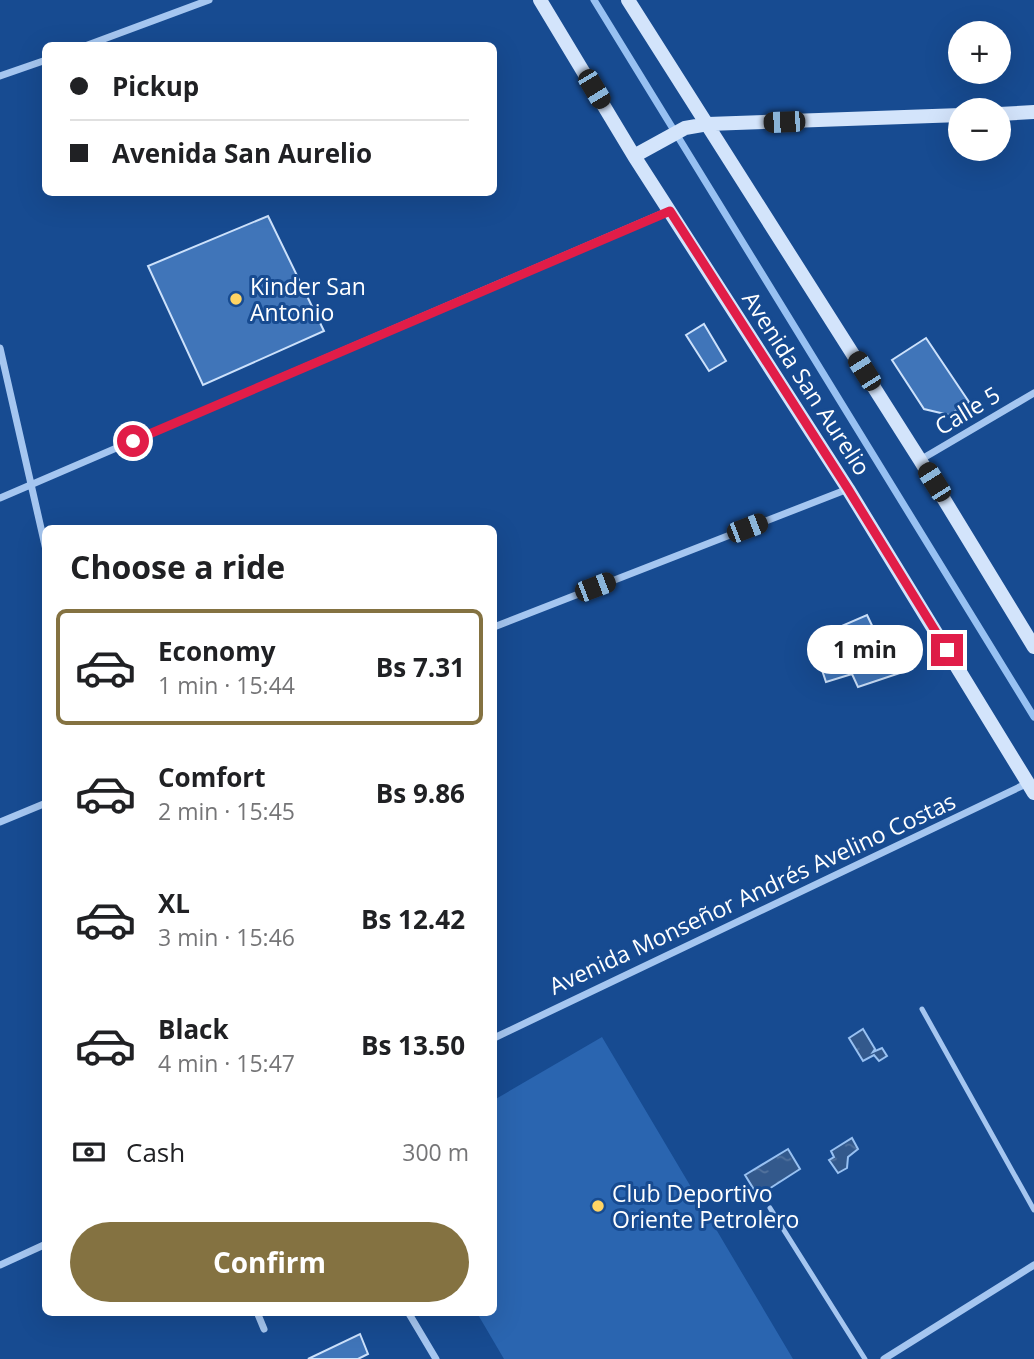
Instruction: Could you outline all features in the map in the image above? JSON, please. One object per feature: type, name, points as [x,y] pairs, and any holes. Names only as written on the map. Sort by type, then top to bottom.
[{"type":"main road","name":"Avenida San Aurelio","points":[[540,0],[634,156],[848,489],[1031,788]]},
{"type":"main road","points":[[628,0],[920,460],[1034,647]]},
{"type":"main road","points":[[1011,113],[1034,112]]},
{"type":"main road","points":[[634,156],[685,128],[708,124],[948,115]]},
{"type":"street","points":[[96,42],[209,0]]},
{"type":"street","points":[[0,76],[42,61]]},
{"type":"street","points":[[0,498],[670,211]]},
{"type":"street","points":[[0,348],[42,534]]},
{"type":"street","name":"Calle 5","points":[[920,460],[1034,393]]},
{"type":"street","points":[[497,626],[848,489]]},
{"type":"street","name":"Avenida Monseñor Andrés Avelino Costas","points":[[497,1037],[1031,788]]},
{"type":"street","points":[[0,822],[42,805]]},
{"type":"street","points":[[0,1265],[42,1246]]},
{"type":"street","points":[[884,1359],[1034,1265]]},
{"type":"street","points":[[259,1316],[264,1329]]},
{"type":"street","points":[[410,1316],[436,1359]]},
{"type":"lane","points":[[922,1009],[1034,1210]]},
{"type":"lane","points":[[770,1208],[865,1359]]},
{"type":"shaded area","name":"Club Deportivo Oriente Petrolero","points":[[602,1037],[793,1359],[504,1359],[479,1316],[497,1316],[497,1098]]},
{"type":"water","points":[[863,1029],[875,1049],[873,1052],[882,1048],[887,1056],[879,1061],[874,1055],[863,1061],[849,1038]]},
{"type":"water","points":[[852,1138],[858,1149],[848,1157],[847,1168],[838,1173],[829,1160],[834,1157],[831,1151]]},
{"type":"water","points":[[788,1149],[800,1169],[758,1196],[745,1175]]},
{"type":"building","name":"Kinder San Antonio","points":[[268,216],[324,331],[203,385],[148,266]]},
{"type":"building","points":[[704,324],[726,361],[709,371],[686,335]]},
{"type":"building","points":[[926,338],[969,402],[949,415],[924,409],[892,360]]},
{"type":"building","points":[[867,615],[877,636],[888,631],[912,669],[858,687],[852,674],[826,682],[817,655],[844,648],[837,628]]},
{"type":"building","points":[[360,1334],[368,1354],[358,1359],[308,1359]]},
{"type":"waterway","points":[[594,0],[1034,717]]},
{"type":"place","name":"Kinder San Antonio","points":[[236,299]]},
{"type":"place","name":"Club Deportivo Oriente Petrolero","points":[[598,1206]]},
{"type":"route","points":[[133,441],[670,211],[848,489],[947,650]]}]
